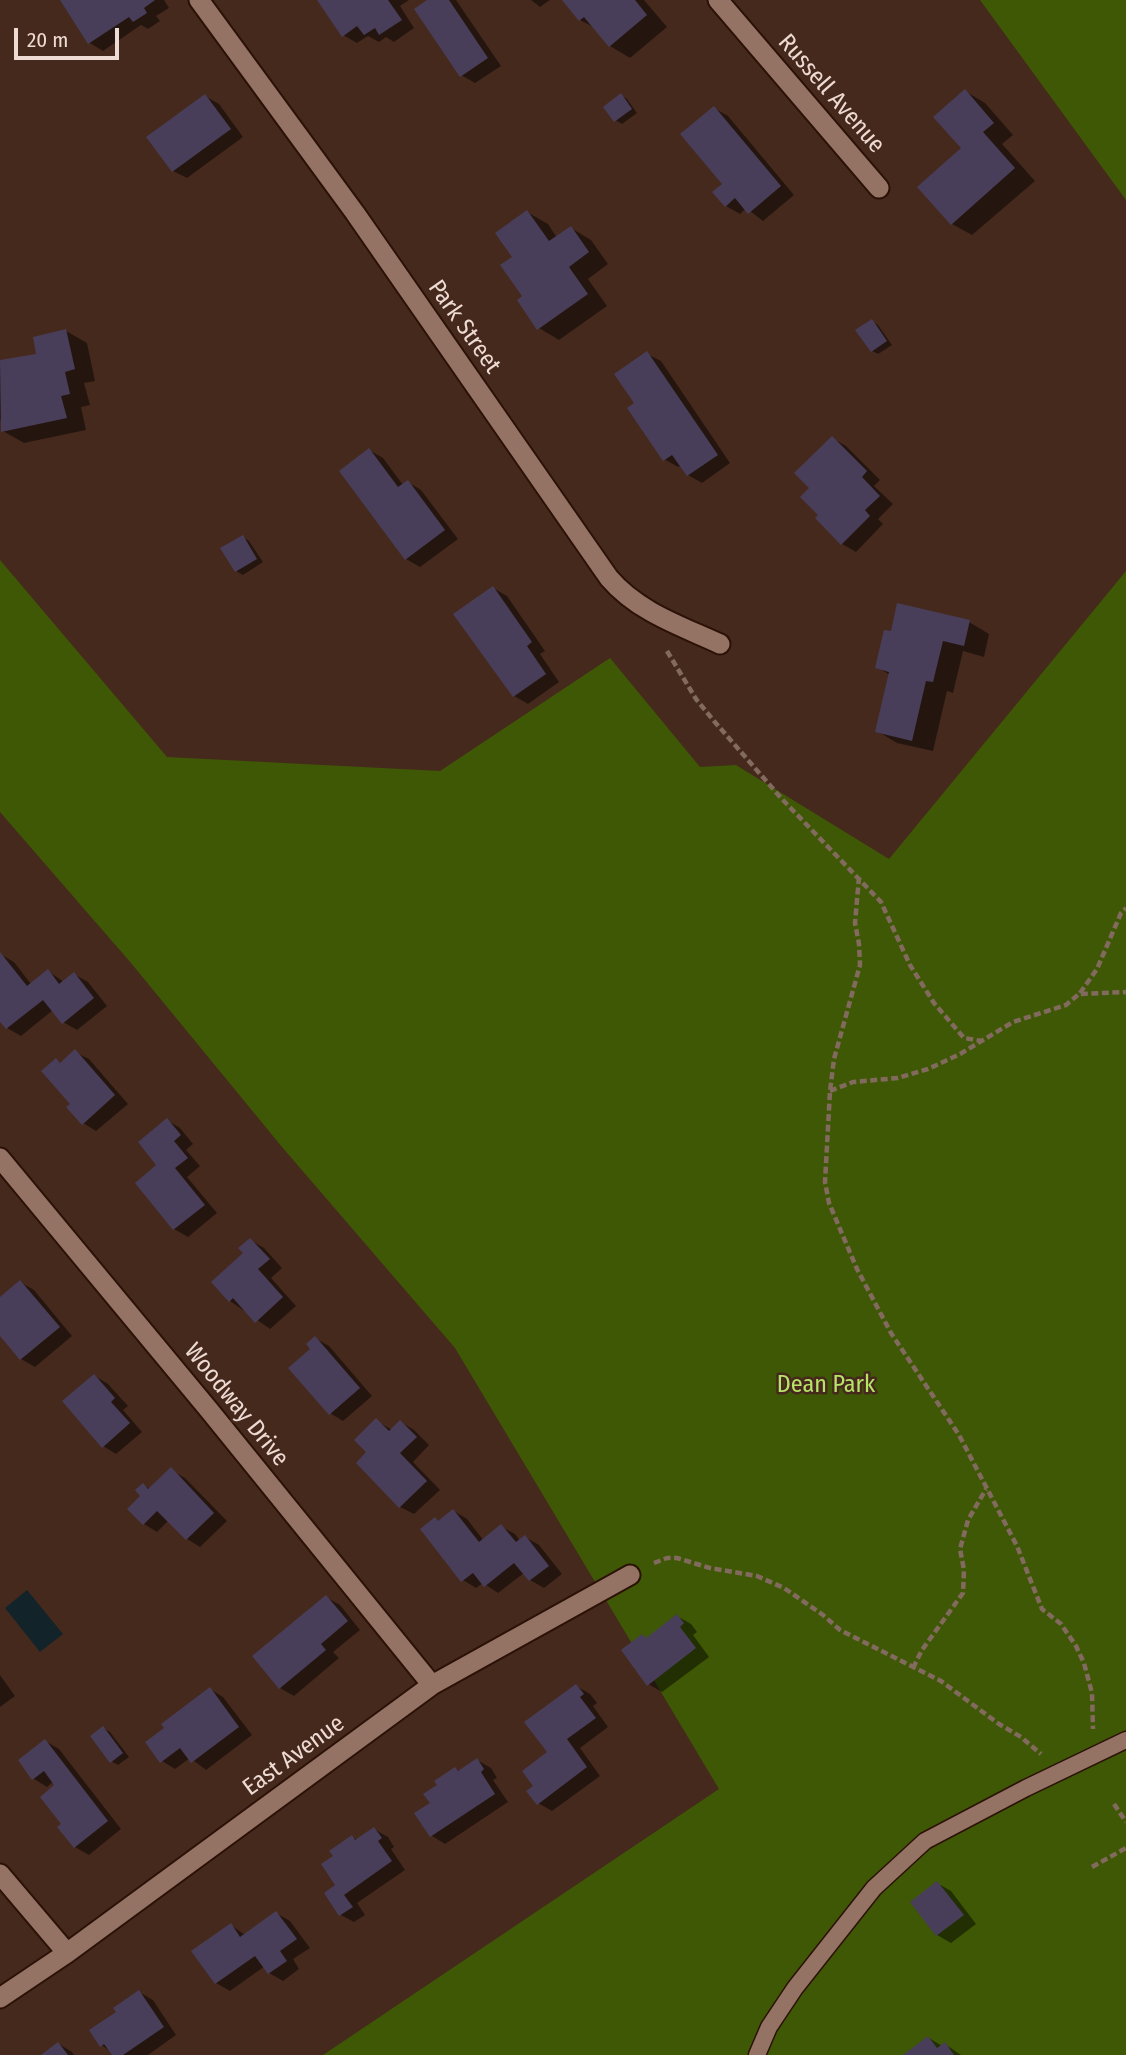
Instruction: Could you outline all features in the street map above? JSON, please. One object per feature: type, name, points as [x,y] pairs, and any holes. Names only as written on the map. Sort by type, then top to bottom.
[{"type":"street","name":"Park Street","points":[[199,0],[362,224],[604,571],[622,593],[651,611],[720,644]]},
{"type":"street","name":"Russell Avenue","points":[[718,0],[879,188]]},
{"type":"street","name":"Woodway Drive","points":[[0,1158],[216,1418],[432,1685]]},
{"type":"street","name":"East Avenue","points":[[0,1998],[67,1953],[432,1685],[630,1574]]},
{"type":"street","points":[[0,1874],[67,1953]]},
{"type":"lane","points":[[757,2055],[769,2027],[795,1989],[874,1888],[925,1841],[1126,1740]]},
{"type":"path","points":[[651,611],[666,649],[696,699],[781,799],[881,902],[898,944],[934,1003],[964,1038],[982,1041]]},
{"type":"path","points":[[859,877],[855,923],[860,965],[834,1059],[830,1091],[825,1182],[829,1203],[857,1269],[891,1333],[947,1414],[1017,1546],[1042,1609],[1061,1624],[1076,1646],[1092,1693],[1094,1735],[1104,1751]]},
{"type":"path","points":[[830,1091],[853,1082],[898,1078],[928,1069],[1013,1022],[1066,1004],[1079,994],[1097,969],[1121,913],[1126,908]]},
{"type":"path","points":[[1079,994],[1126,992]]},
{"type":"path","points":[[913,1668],[922,1650],[963,1593],[964,1570],[960,1549],[968,1520],[986,1488]]},
{"type":"path","points":[[630,1574],[667,1558],[677,1558],[710,1568],[757,1576],[784,1588],[840,1630],[941,1681],[1021,1737],[1058,1772]]},
{"type":"path","points":[[1114,1804],[1126,1822]]},
{"type":"path","points":[[1092,1867],[1126,1848]]},
{"type":"green space","points":[[980,0],[1126,0],[1126,200]]},
{"type":"green space","name":"Dean Park","points":[[0,560],[167,757],[440,771],[610,658],[700,767],[736,765],[889,859],[1126,571],[1126,2055],[323,2055],[719,1789],[455,1348],[282,1147],[131,963],[0,812]]},
{"type":"water","points":[[27,1590],[63,1634],[40,1652],[5,1608]]},
{"type":"building","points":[[60,0],[155,0],[144,8],[147,13],[133,22],[129,17],[88,44]]},
{"type":"building","points":[[317,0],[388,0],[402,20],[379,35],[375,28],[364,35],[357,26],[342,37]]},
{"type":"building","points":[[427,0],[449,0],[488,58],[460,77],[414,9]]},
{"type":"building","points":[[562,0],[635,0],[647,15],[609,47],[584,17],[579,21]]},
{"type":"building","points":[[965,89],[994,123],[983,132],[1015,168],[951,225],[917,187],[961,148],[933,117]]},
{"type":"building","points":[[621,93],[632,109],[614,122],[603,107]]},
{"type":"building","points":[[205,94],[231,129],[172,172],[146,137]]},
{"type":"building","points":[[714,106],[781,186],[748,214],[735,198],[725,207],[712,192],[722,184],[680,134]]},
{"type":"building","points":[[527,210],[549,241],[571,226],[589,252],[569,267],[588,294],[537,330],[517,300],[522,296],[500,265],[512,257],[495,233]]},
{"type":"building","points":[[872,319],[887,341],[871,352],[855,330]]},
{"type":"building","points":[[66,329],[75,369],[65,372],[70,394],[61,396],[67,418],[1,432],[0,360],[36,354],[33,337]]},
{"type":"building","points":[[647,351],[718,455],[687,476],[672,455],[663,461],[627,408],[634,403],[614,374]]},
{"type":"building","points":[[832,436],[867,471],[862,477],[880,496],[865,510],[870,516],[841,545],[815,518],[818,515],[800,497],[809,488],[794,473]]},
{"type":"building","points":[[369,448],[398,487],[408,480],[445,530],[405,560],[339,471]]},
{"type":"building","points":[[243,535],[257,559],[235,572],[220,548]]},
{"type":"building","points":[[493,586],[532,642],[527,646],[546,674],[513,697],[453,614]]},
{"type":"building","points":[[897,603],[970,620],[964,646],[943,641],[933,682],[926,681],[912,741],[875,732],[889,672],[875,668],[884,630],[891,631]]},
{"type":"building","points":[[0,952],[27,986],[48,969],[59,984],[74,972],[94,998],[62,1024],[43,1000],[6,1029],[0,1022]]},
{"type":"building","points":[[75,1049],[115,1095],[82,1125],[66,1107],[70,1104],[41,1071],[56,1058],[60,1063]]},
{"type":"building","points":[[167,1118],[181,1135],[174,1141],[188,1158],[175,1168],[205,1205],[173,1230],[135,1183],[156,1165],[138,1142]]},
{"type":"building","points":[[250,1238],[270,1259],[258,1269],[283,1297],[255,1323],[233,1298],[229,1302],[211,1282],[243,1253],[238,1248]]},
{"type":"building","points":[[20,1280],[60,1327],[20,1360],[0,1336],[0,1297]]},
{"type":"building","points":[[315,1336],[360,1388],[329,1415],[288,1368],[310,1349],[306,1344]]},
{"type":"building","points":[[94,1374],[115,1398],[111,1402],[130,1423],[102,1448],[62,1401]]},
{"type":"building","points":[[376,1418],[389,1431],[400,1420],[417,1437],[400,1453],[427,1481],[399,1508],[356,1463],[366,1452],[354,1440]]},
{"type":"building","points":[[171,1467],[214,1513],[186,1540],[157,1511],[143,1525],[127,1509],[140,1496],[135,1490],[143,1483],[148,1489]]},
{"type":"building","points":[[453,1509],[479,1542],[501,1524],[516,1542],[525,1535],[549,1566],[529,1581],[514,1563],[484,1587],[473,1573],[461,1582],[420,1529],[435,1517],[438,1521]]},
{"type":"building","points":[[326,1595],[348,1621],[321,1644],[326,1650],[279,1689],[252,1656]]},
{"type":"building","points":[[677,1614],[684,1623],[680,1627],[696,1648],[647,1686],[621,1650],[642,1634],[646,1638]]},
{"type":"building","points":[[576,1684],[584,1694],[580,1697],[596,1718],[567,1739],[587,1767],[537,1805],[526,1791],[533,1786],[522,1771],[547,1752],[524,1722]]},
{"type":"building","points":[[210,1687],[239,1727],[191,1763],[180,1748],[160,1763],[145,1742],[164,1728],[161,1724]]},
{"type":"building","points":[[103,1726],[123,1753],[110,1763],[90,1736]]},
{"type":"building","points":[[45,1739],[108,1821],[74,1848],[57,1827],[61,1824],[40,1797],[54,1785],[44,1771],[32,1780],[18,1760]]},
{"type":"building","points":[[477,1758],[484,1769],[481,1772],[495,1794],[430,1837],[414,1813],[430,1803],[423,1794],[437,1785],[434,1781],[455,1767],[458,1771]]},
{"type":"building","points":[[374,1827],[382,1838],[378,1841],[392,1861],[344,1895],[353,1907],[339,1916],[324,1893],[335,1885],[321,1864],[333,1856],[329,1851],[352,1835],[355,1840]]},
{"type":"building","points":[[937,1881],[964,1915],[936,1936],[910,1902]]},
{"type":"building","points":[[276,1911],[297,1939],[280,1951],[287,1961],[268,1974],[255,1956],[215,1984],[191,1951],[231,1923],[240,1937]]},
{"type":"building","points":[[139,1990],[164,2027],[123,2055],[112,2055],[104,2044],[100,2047],[89,2030],[116,2012],[113,2008]]},
{"type":"building","points":[[928,2036],[937,2048],[945,2042],[954,2055],[903,2055]]},
{"type":"building","points":[[58,2042],[68,2055],[41,2055]]}]
